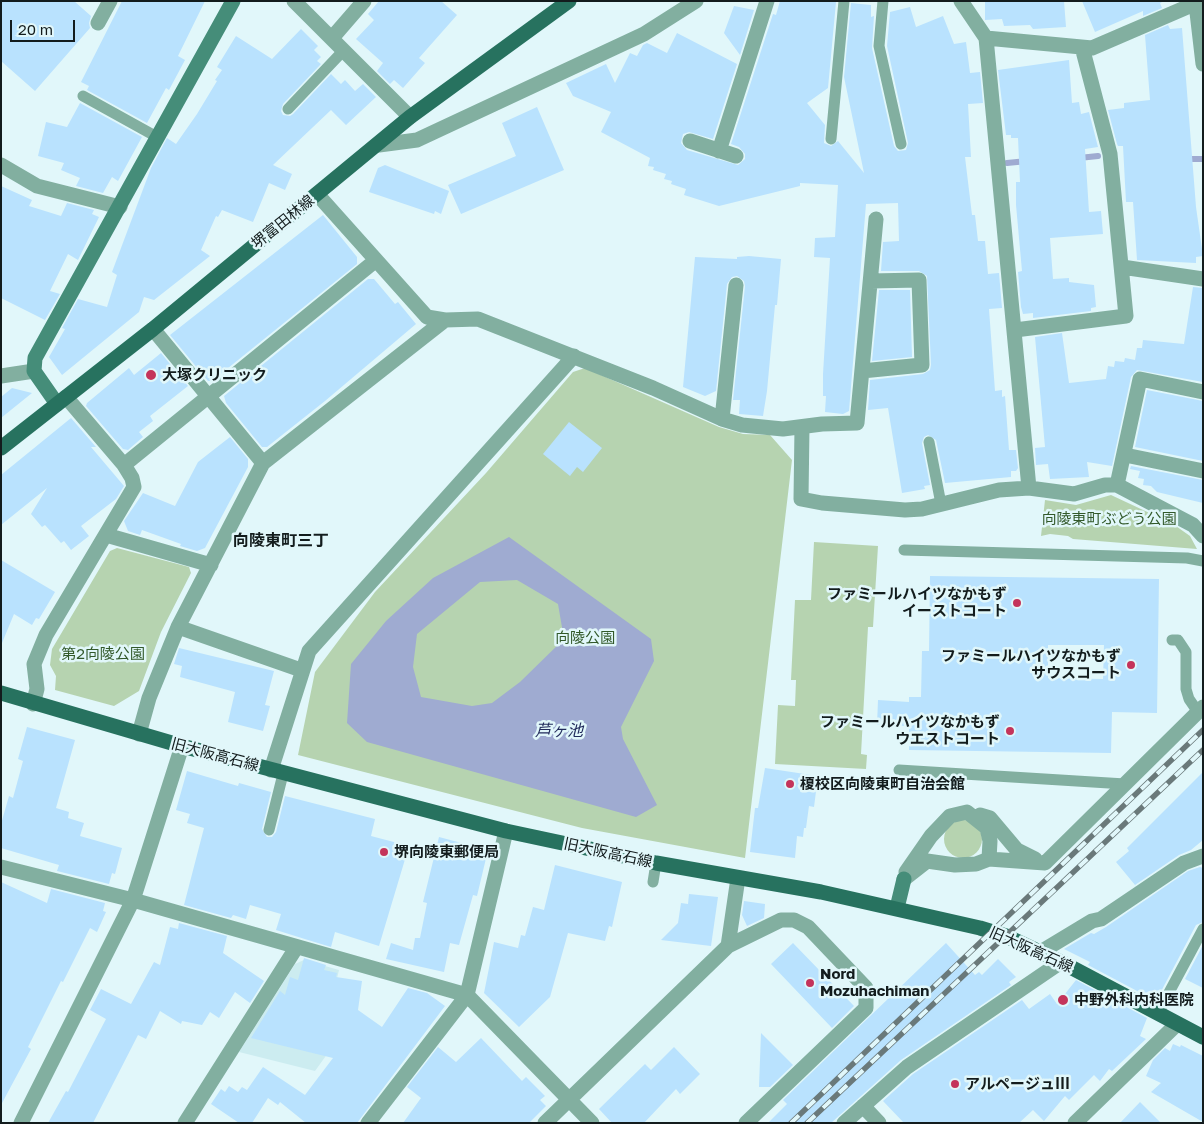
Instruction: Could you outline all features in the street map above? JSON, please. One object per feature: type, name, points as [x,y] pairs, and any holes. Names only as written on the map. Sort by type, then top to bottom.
[{"type":"main road","name":"堺富田林線","points":[[1,448],[153,329],[410,117],[570,1]]},
{"type":"main road","name":"旧大阪高石線","points":[[1,693],[33,704],[277,772],[506,831],[656,863],[821,892],[980,928],[1006,936],[1061,962],[1203,1037]]},
{"type":"street","points":[[98,23],[110,1]]},
{"type":"street","points":[[33,704],[38,689],[34,664],[46,636],[134,487],[132,478],[124,465],[34,371],[35,358],[232,1]]},
{"type":"street","points":[[294,1],[410,117]]},
{"type":"street","points":[[332,38],[364,1]]},
{"type":"street","points":[[379,144],[417,140],[644,34],[696,1]]},
{"type":"street","points":[[719,150],[767,1]]},
{"type":"street","points":[[961,1],[986,38],[1029,488]]},
{"type":"street","points":[[986,38],[1092,48],[1198,2],[1203,64]]},
{"type":"street","points":[[1015,330],[1126,316],[1110,154],[1082,47]]},
{"type":"street","points":[[690,141],[736,156]]},
{"type":"street","points":[[1,165],[37,186],[120,207]]},
{"type":"street","points":[[317,194],[427,317],[445,320],[478,319],[574,356],[722,419],[742,425],[783,429],[822,424],[857,423],[876,219]]},
{"type":"street","points":[[124,465],[375,261]]},
{"type":"street","points":[[1122,267],[1203,279]]},
{"type":"street","points":[[862,370],[922,365],[919,280],[871,281]]},
{"type":"street","points":[[722,419],[736,286]]},
{"type":"street","points":[[139,734],[150,698],[178,627],[264,463],[445,320]]},
{"type":"street","points":[[153,329],[264,463]]},
{"type":"street","points":[[277,772],[301,670],[309,651],[574,356]]},
{"type":"street","points":[[1,376],[34,371]]},
{"type":"street","points":[[1117,485],[1140,379],[1203,392]]},
{"type":"street","points":[[802,428],[801,499],[822,503],[904,510],[941,504],[999,490],[1029,488],[1074,494],[1105,485],[1117,485],[1193,525],[1203,536]]},
{"type":"street","points":[[1124,455],[1203,471]]},
{"type":"street","points":[[106,534],[211,565]]},
{"type":"street","points":[[178,627],[301,670]]},
{"type":"street","points":[[904,879],[927,861],[955,865],[976,864],[989,858],[1045,863],[1200,709]]},
{"type":"street","points":[[21,1123],[133,900],[182,746]]},
{"type":"street","points":[[897,908],[908,867],[950,816],[967,812],[990,818],[1017,850],[1045,863]]},
{"type":"street","points":[[967,812],[987,828],[990,841],[989,858]]},
{"type":"street","points":[[368,1123],[467,995],[506,831]]},
{"type":"street","points":[[1040,953],[1092,921],[1101,919],[1184,863],[1203,856]]},
{"type":"street","points":[[1,867],[133,900],[296,948],[467,995],[592,1123]]},
{"type":"street","points":[[728,946],[738,878]]},
{"type":"street","points":[[545,1123],[679,987],[728,946],[781,920],[794,920],[808,928],[866,988],[866,1008],[746,1123]]},
{"type":"street","points":[[185,1123],[296,948]]},
{"type":"street","points":[[844,1123],[907,1067],[1061,962]]},
{"type":"street","points":[[1075,1123],[1177,1024]]},
{"type":"street","points":[[862,1106],[878,1123]]},
{"type":"lane","points":[[831,140],[844,1]]},
{"type":"lane","points":[[883,1],[879,46],[901,144]]},
{"type":"lane","points":[[288,109],[344,50]]},
{"type":"lane","points":[[82,96],[157,136]]},
{"type":"lane","points":[[929,442],[941,504]]},
{"type":"lane","points":[[904,550],[1178,558],[1203,561]]},
{"type":"lane","points":[[1172,640],[1178,640],[1186,652],[1186,689],[1189,699],[1200,709]]},
{"type":"lane","points":[[899,770],[1125,784]]},
{"type":"lane","points":[[269,830],[277,772]]},
{"type":"lane","points":[[653,882],[656,863]]},
{"type":"lane","points":[[1158,1013],[1203,929]]},
{"type":"shaded area","points":[[304,960],[339,970],[330,1007],[356,1014],[315,1071],[239,1052],[295,964]]},
{"type":"green space","name":"向陵公園","points":[[585,368],[719,427],[743,434],[770,435],[792,460],[745,858],[582,828],[298,755],[315,672],[375,592],[486,473],[573,372]]},
{"type":"green space","name":"向陵東町ぶどう公園","points":[[1111,495],[1173,524],[1190,536],[1197,549],[1073,539],[1068,536],[1050,534],[1041,536],[1045,500],[1076,505]]},
{"type":"green space","points":[[814,542],[878,546],[873,627],[868,627],[861,754],[867,755],[866,769],[775,764],[778,705],[795,706],[796,680],[791,680],[795,600],[811,600]]},
{"type":"green space","name":"第2向陵公園","points":[[117,548],[189,567],[191,573],[161,632],[139,691],[114,706],[55,690],[56,676],[50,665],[52,649],[110,551]]},
{"type":"green space","points":[[963,820],[970,821],[976,826],[981,832],[981,846],[976,852],[970,857],[963,858],[956,857],[950,852],[945,846],[944,839],[945,832],[950,826],[956,821]]},
{"type":"water","name":"芦ヶ池","points":[[509,537],[651,639],[654,661],[621,727],[623,739],[657,805],[636,817],[367,742],[347,723],[351,664],[386,621],[433,578]],"holes":[[[517,580],[558,604],[564,639],[520,682],[492,703],[472,706],[421,697],[413,667],[417,634],[480,582]]]},
{"type":"building","points":[[1,1],[74,1],[91,16],[90,28],[35,91],[1,61]]},
{"type":"building","points":[[122,1],[205,1],[178,56],[185,60],[169,90],[166,88],[147,123],[87,90],[89,86],[81,82]]},
{"type":"building","points":[[379,1],[441,1],[457,15],[419,58],[425,63],[403,88],[394,80],[390,84],[377,71],[383,63],[356,39],[374,20],[368,14]]},
{"type":"building","points":[[780,1],[836,2],[828,88],[807,103],[825,125],[824,143],[831,146],[838,141],[864,173],[844,77],[851,3],[871,5],[871,17],[874,16],[872,48],[894,146],[898,151],[906,150],[908,143],[887,46],[890,12],[910,7],[916,27],[943,16],[954,44],[966,42],[970,73],[980,72],[983,103],[968,104],[971,157],[965,157],[972,215],[975,215],[978,241],[985,241],[988,274],[999,273],[1002,308],[989,309],[995,391],[1002,390],[1002,397],[1005,396],[1009,450],[1016,450],[1018,468],[1016,471],[1011,471],[1011,477],[945,483],[936,440],[928,435],[924,437],[922,443],[930,485],[924,486],[925,489],[902,493],[888,408],[868,410],[870,380],[923,374],[930,370],[931,365],[927,276],[919,271],[881,271],[883,242],[899,241],[898,203],[866,204],[849,411],[843,414],[825,412],[826,396],[823,396],[823,374],[830,258],[814,257],[815,238],[835,237],[838,185],[800,183],[800,186],[719,206],[684,195],[686,189],[671,184],[672,181],[664,179],[666,174],[653,170],[654,167],[648,166],[650,158],[601,132],[611,112],[573,96],[566,83],[606,64],[615,83],[630,53],[637,56],[643,45],[647,43],[667,53],[677,33],[737,64],[713,139],[689,132],[683,134],[681,143],[687,150],[738,165],[745,159],[745,154],[739,147],[731,144],[773,14],[776,15]]},
{"type":"building","points":[[985,1],[1064,1],[1066,27],[1033,29],[1030,25],[1004,26],[1002,19],[985,20]]},
{"type":"building","points":[[1082,1],[1164,1],[1160,3],[1162,8],[1143,16],[1143,11],[1095,32]]},
{"type":"building","points":[[734,6],[754,10],[740,55],[724,33]]},
{"type":"building","points":[[1168,25],[1170,29],[1182,28],[1196,207],[1203,256],[1196,257],[1196,263],[1137,260],[1133,202],[1126,202],[1123,146],[1118,146],[1117,144],[1108,110],[1124,108],[1124,103],[1150,100],[1145,35]]},
{"type":"building","points":[[301,29],[318,46],[314,50],[321,57],[317,61],[321,64],[283,104],[281,111],[283,115],[290,116],[293,114],[331,74],[341,84],[345,80],[355,91],[363,84],[376,97],[346,125],[331,110],[273,165],[292,174],[285,190],[269,183],[253,222],[222,210],[218,217],[216,216],[201,250],[210,256],[154,300],[144,297],[139,312],[62,375],[49,357],[65,329],[62,328],[78,299],[107,307],[117,275],[112,272],[151,168],[167,138],[176,144],[197,114],[222,70],[217,67],[236,36],[272,59]]},
{"type":"building","points":[[1069,60],[1072,103],[1079,102],[1081,114],[1089,112],[1098,147],[1085,149],[1089,212],[1101,211],[1103,234],[1050,238],[1053,279],[1069,278],[1069,282],[1094,285],[1096,307],[1091,308],[1091,311],[1033,318],[1033,313],[1023,314],[1021,307],[1018,272],[1022,271],[1016,205],[1016,182],[1020,182],[1018,138],[1011,138],[1011,135],[1006,135],[998,70]]},
{"type":"building","points":[[80,103],[142,137],[118,181],[112,177],[103,193],[76,186],[80,178],[61,170],[64,163],[38,156],[46,122],[67,127]]},
{"type":"building","points":[[537,107],[564,170],[461,214],[448,185],[516,156],[502,123]]},
{"type":"building","points":[[385,165],[449,191],[441,214],[435,211],[434,214],[369,192],[378,168]]},
{"type":"building","points":[[1,186],[32,200],[29,206],[61,216],[67,203],[94,210],[92,214],[99,217],[78,260],[68,254],[50,291],[60,294],[45,320],[1,298]]},
{"type":"building","points":[[323,215],[357,257],[357,264],[212,381],[208,381],[170,335]]},
{"type":"building","points":[[749,256],[781,259],[763,416],[739,414],[740,400],[733,400],[745,286],[744,281],[737,276],[732,277],[727,284],[716,391],[705,396],[683,387],[695,257],[737,259],[737,257]]},
{"type":"building","points":[[368,279],[374,279],[395,304],[398,302],[416,324],[325,401],[267,447],[262,447],[226,403],[224,396]]},
{"type":"building","points":[[1193,287],[1203,288],[1203,382],[1137,370],[1131,377],[1112,466],[1087,462],[1089,477],[1050,479],[1048,464],[1036,465],[1035,448],[1045,447],[1035,337],[1062,333],[1069,383],[1106,379],[1108,366],[1114,367],[1115,361],[1124,362],[1125,358],[1135,360],[1137,348],[1142,348],[1143,340],[1184,344]]},
{"type":"building","points":[[879,290],[910,290],[912,357],[872,361]]},
{"type":"building","points":[[161,353],[188,386],[150,416],[153,421],[139,432],[143,437],[128,450],[123,449],[86,406],[87,403],[129,368],[134,375]]},
{"type":"building","points":[[12,388],[32,393],[1,418],[1,397]]},
{"type":"building","points":[[1147,390],[1203,401],[1203,461],[1135,447]]},
{"type":"building","points":[[71,418],[96,447],[91,447],[124,486],[116,499],[81,526],[89,536],[71,550],[64,541],[61,543],[45,525],[42,527],[31,514],[47,488],[1,525],[1,475]]},
{"type":"building","points":[[569,422],[602,448],[583,472],[577,467],[570,476],[543,454]]},
{"type":"building","points":[[230,437],[248,459],[248,467],[205,548],[197,551],[142,530],[140,535],[128,531],[124,521],[143,493],[175,506],[198,462]]},
{"type":"building","points":[[1131,466],[1203,480],[1203,503],[1157,492],[1151,486],[1143,485],[1144,479],[1138,478],[1140,471],[1130,469]]},
{"type":"building","points":[[1,560],[55,592],[39,619],[36,618],[32,625],[14,614],[2,643]]},
{"type":"building","points":[[930,576],[1159,579],[1157,713],[1112,712],[1111,753],[909,750],[909,726],[877,725],[878,700],[909,702],[909,697],[921,697],[922,651],[929,651]],"holes":[[[1048,645],[1104,645],[1103,679],[1048,678]]]},
{"type":"building","points":[[179,648],[274,671],[265,705],[270,706],[263,731],[228,722],[235,692],[180,677],[182,666],[174,664]]},
{"type":"building","points":[[27,727],[75,740],[56,808],[69,812],[68,818],[84,823],[80,836],[122,848],[115,874],[112,873],[109,884],[57,871],[59,865],[1,848],[1,824],[9,796],[13,798],[23,761],[18,759]]},
{"type":"building","points":[[765,768],[818,776],[814,807],[809,806],[803,837],[797,836],[795,858],[750,852],[755,808],[758,808]]},
{"type":"building","points":[[187,771],[238,786],[239,783],[271,792],[262,829],[267,837],[272,837],[276,832],[285,796],[375,819],[371,836],[409,846],[379,946],[335,932],[331,947],[276,930],[281,914],[250,905],[246,919],[233,915],[231,918],[184,905],[204,828],[187,823],[190,814],[176,810]]},
{"type":"building","points":[[1203,772],[1203,840],[1191,850],[1179,855],[1135,885],[1116,862],[1129,851],[1127,848]]},
{"type":"building","points":[[439,837],[488,850],[477,896],[473,895],[459,945],[450,943],[444,972],[386,959],[391,943],[413,950],[415,938],[420,938],[427,903],[423,902]]},
{"type":"building","points":[[555,865],[622,882],[612,927],[609,926],[605,941],[568,933],[550,997],[519,1027],[484,993],[494,942],[518,948],[521,935],[525,936],[533,907],[544,910]]},
{"type":"building","points":[[1200,867],[1203,868],[1203,922],[1196,925],[1156,1001],[1088,965],[1090,962],[1064,949],[1091,933],[1094,934],[1106,927],[1188,871]]},
{"type":"building","points":[[1,882],[47,903],[51,889],[105,903],[103,911],[106,912],[97,932],[90,928],[63,982],[61,981],[28,1047],[31,1049],[1,1105]]},
{"type":"building","points":[[689,894],[718,897],[711,946],[661,940],[678,923],[681,903],[688,904]]},
{"type":"building","points":[[744,901],[765,904],[764,918],[747,926],[742,915]]},
{"type":"building","points":[[179,923],[227,936],[223,953],[264,981],[250,1003],[235,992],[219,1018],[210,1012],[202,1025],[182,1021],[181,1024],[160,1011],[146,1039],[138,1035],[93,1123],[48,1123],[66,1091],[68,1092],[106,1019],[90,1010],[101,989],[131,1004],[154,962],[160,965],[170,927],[178,929]]},
{"type":"building","name":"Nord Mozuhachiman","points":[[793,943],[854,1006],[832,1028],[771,964]]},
{"type":"building","points":[[946,943],[975,975],[979,972],[982,975],[998,959],[1016,977],[1009,982],[1011,985],[901,1060],[831,1123],[768,1123],[787,1104],[783,1100]]},
{"type":"building","points":[[1203,945],[1203,988],[1185,979]]},
{"type":"building","points":[[304,958],[326,965],[324,970],[337,973],[336,977],[362,981],[358,1010],[382,1027],[408,988],[427,993],[445,1006],[357,1123],[306,1123],[280,1102],[278,1105],[268,1098],[252,1123],[239,1123],[211,1104],[221,1089],[225,1092],[229,1086],[238,1092],[242,1087],[247,1090],[263,1067],[305,1095],[333,1058],[251,1038],[280,991],[285,995],[290,977],[298,980]]},
{"type":"building","points":[[1076,980],[1147,1018],[1140,1036],[1146,1039],[1112,1071],[1109,1069],[1100,1081],[1094,1075],[1069,1100],[1065,1096],[1044,1121],[1033,1110],[1019,1123],[904,1123],[883,1101],[913,1074],[1022,1000],[1029,1009],[1050,994],[1057,1004]]},
{"type":"building","points":[[761,1033],[793,1065],[770,1087],[759,1087]]},
{"type":"building","points":[[481,1038],[522,1081],[526,1077],[545,1096],[540,1100],[546,1106],[529,1123],[403,1123],[421,1098],[407,1087],[438,1047],[456,1062]]},
{"type":"building","points":[[1173,1044],[1180,1047],[1181,1045],[1203,1056],[1203,1122],[1151,1092],[1161,1083],[1146,1076],[1153,1060],[1165,1048],[1170,1051]]},
{"type":"building","points":[[674,1047],[700,1074],[680,1094],[676,1089],[644,1123],[612,1123],[599,1109],[645,1064],[651,1070]]},
{"type":"building","points":[[1140,1102],[1161,1123],[1120,1123]]},
{"type":"waterway","points":[[1079,158],[1098,156]]},
{"type":"waterway","points":[[1184,159],[1203,159]]},
{"type":"waterway","points":[[1007,163],[1027,161]]},
{"type":"railway","points":[[791,1123],[1203,730]]},
{"type":"railway","points":[[807,1123],[1203,750]]},
{"type":"place","name":"大塚クリニック","points":[[151,375]]},
{"type":"place","name":"ファミールハイツなかもず イーストコート","points":[[1017,603]]},
{"type":"place","name":"ファミールハイツなかもず サウスコート","points":[[1131,665]]},
{"type":"place","name":"ファミールハイツなかもず ウエストコート","points":[[1010,731]]},
{"type":"place","name":"榎校区向陵東町自治会館","points":[[790,784]]},
{"type":"place","name":"堺向陵東郵便局","points":[[384,852]]},
{"type":"place","name":"Nord Mozuhachiman","points":[[810,983]]},
{"type":"place","name":"中野外科内科医院","points":[[1063,1000]]},
{"type":"place","name":"アルページュⅢ","points":[[955,1084]]},
{"type":"district","name":"向陵東町三丁","points":[[281,541]]}]
